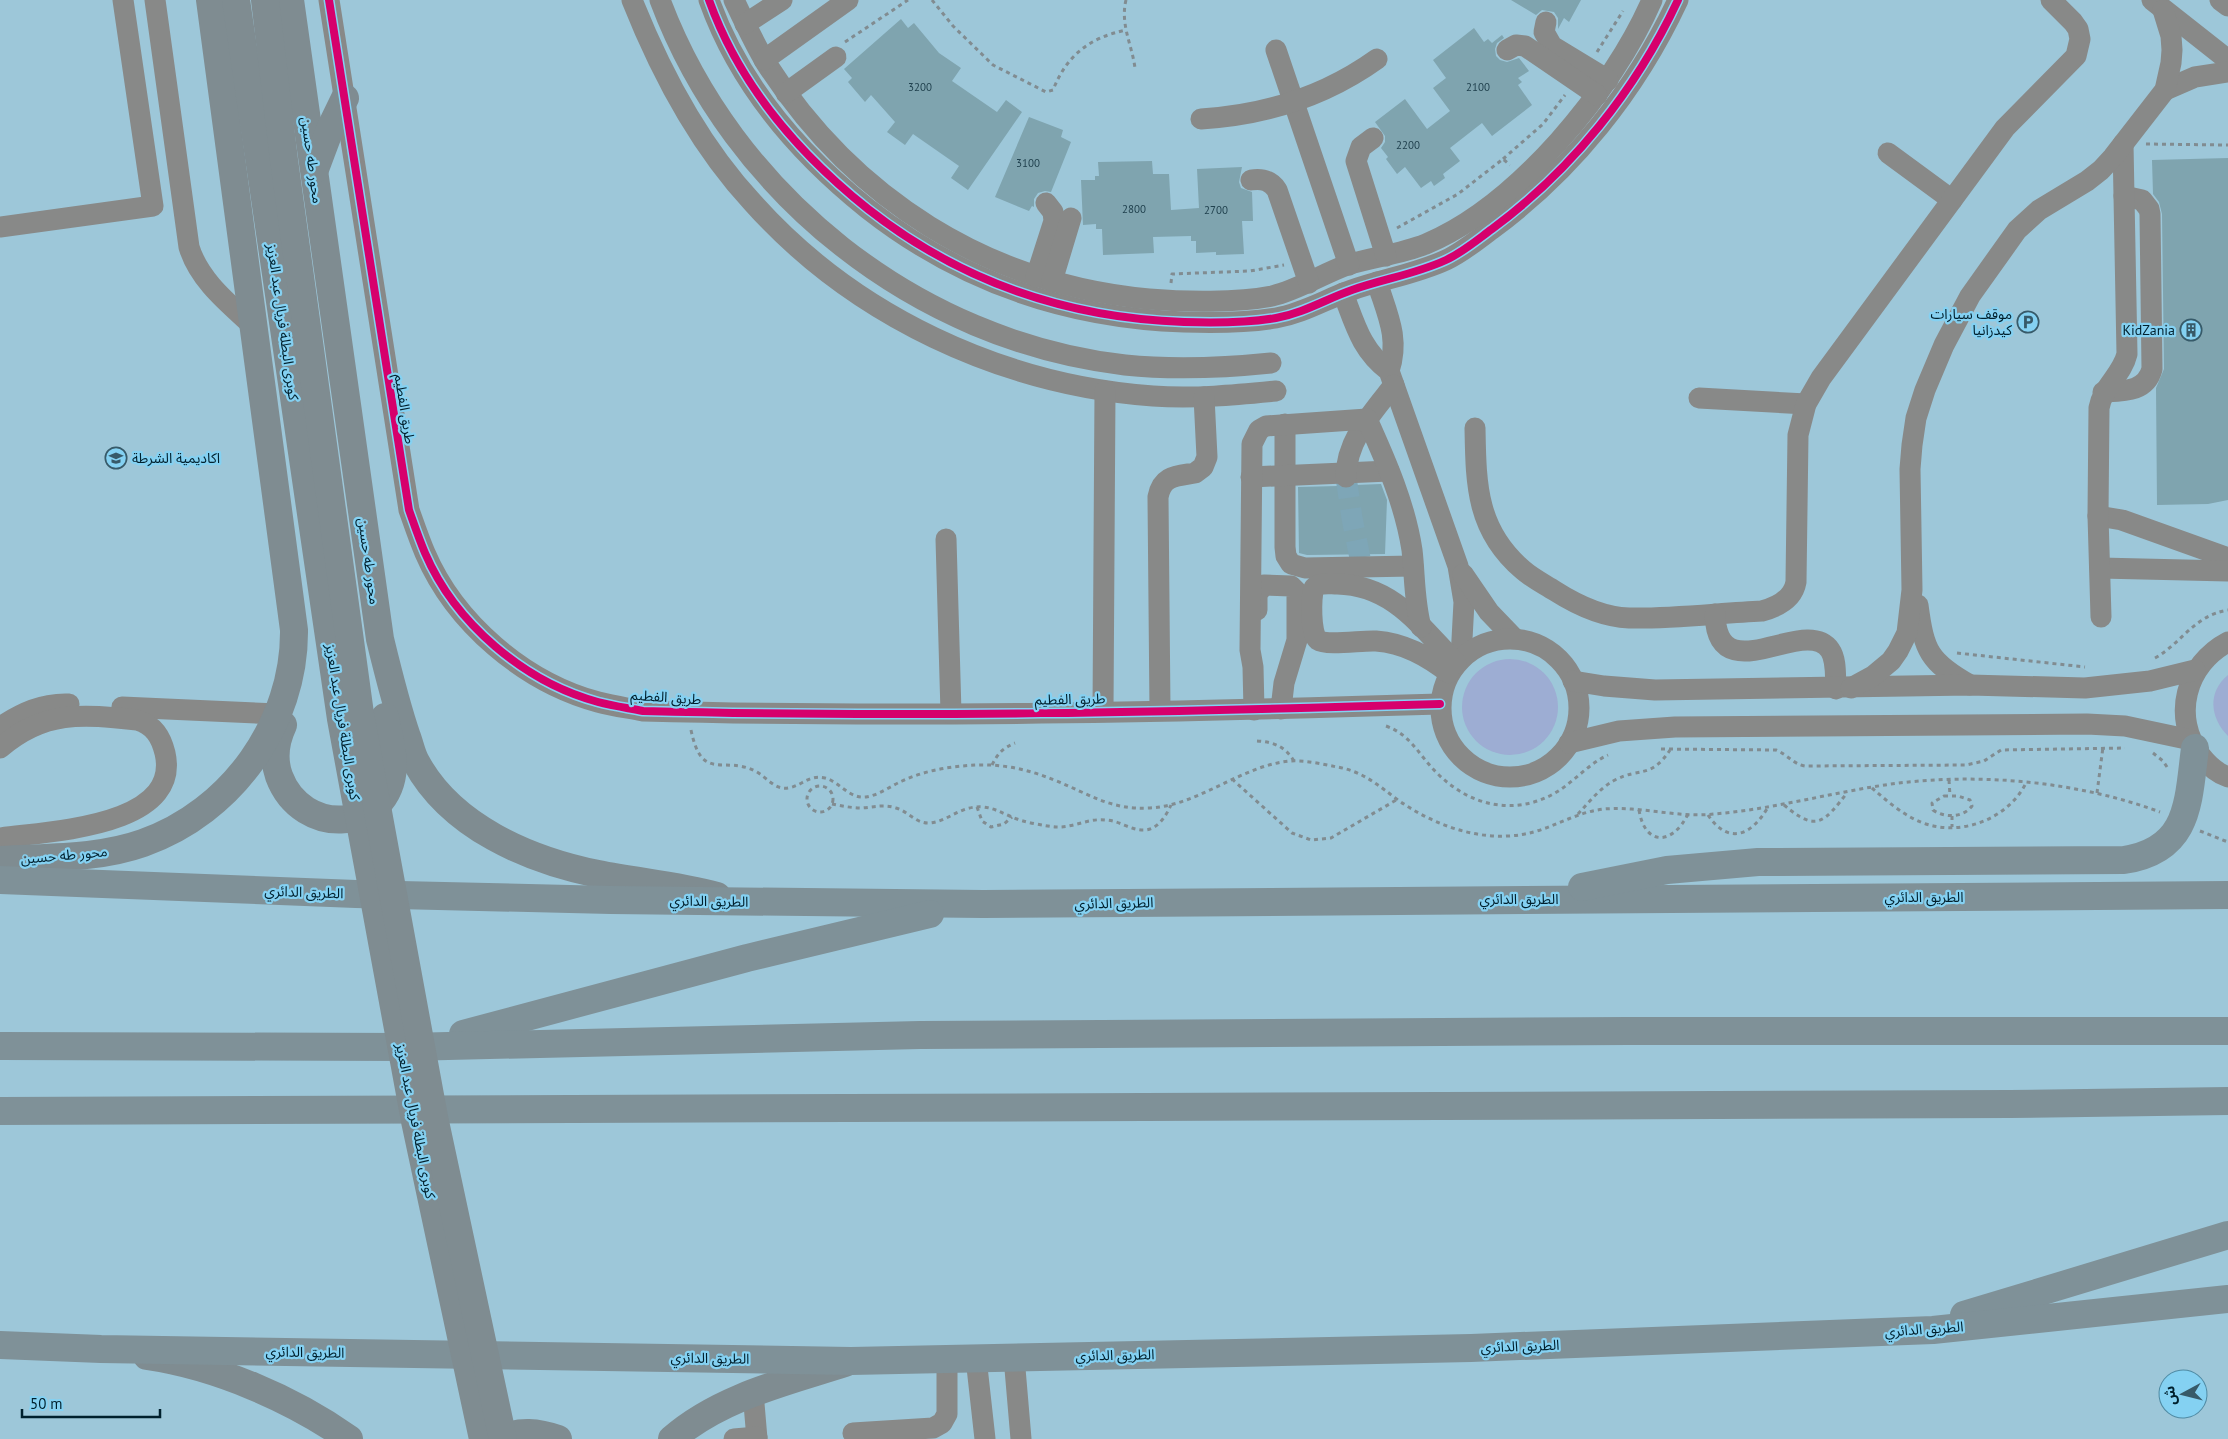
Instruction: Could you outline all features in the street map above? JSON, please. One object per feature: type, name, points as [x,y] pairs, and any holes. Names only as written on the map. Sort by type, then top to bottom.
[{"type":"highway","points":[[1540,899],[1625,878],[1720,864],[1758,862],[2124,860],[2142,858],[2159,850],[2172,838],[2182,822],[2193,744]]},
{"type":"highway","name":"الطريق الدائري","points":[[0,880],[356,894],[735,902],[983,904],[2228,895]]},
{"type":"highway","points":[[407,1047],[550,1012],[809,942],[983,904]]},
{"type":"highway","points":[[0,1046],[407,1047],[930,1035],[1628,1031],[2228,1031]]},
{"type":"highway","points":[[0,1110],[2228,1102]]},
{"type":"highway","points":[[1933,1330],[1982,1309],[2228,1235]]},
{"type":"highway","name":"الطريق الدائري","points":[[0,1345],[101,1349],[851,1360],[976,1358],[1471,1348],[1933,1330],[2228,1300]]},
{"type":"main road","name":"محور طه حسين","points":[[0,860],[106,852],[144,843],[178,827],[210,806],[238,778],[261,748],[278,714],[291,672],[294,654],[294,630],[210,0]]},
{"type":"main road","name":"كوبرى البطلة فريال عبد العزيز","points":[[236,0],[341,719],[415,1121],[483,1439]]},
{"type":"main road","name":"كوبرى البطلة فريال عبد العزيز","points":[[265,0],[284,160],[360,714],[434,1117],[502,1439]]},
{"type":"main road","name":"محور طه حسين","points":[[290,0],[380,639],[391,686],[416,762],[435,790],[464,818],[505,843],[550,862],[597,874],[667,884],[735,902]]},
{"type":"main road","points":[[314,172],[330,129],[345,98]]},
{"type":"main road","points":[[294,630],[301,658],[300,673],[287,716],[276,743],[277,771],[283,786],[292,800],[305,812],[321,818],[338,820],[355,817],[370,810],[383,797],[393,767],[383,699],[380,639]]},
{"type":"main road","points":[[101,1349],[151,1356],[201,1368],[248,1385],[295,1406],[349,1439]]},
{"type":"main road","points":[[672,1439],[711,1411],[753,1392],[851,1360]]},
{"type":"main road","points":[[502,1439],[525,1432],[542,1433],[558,1439]]},
{"type":"street","points":[[0,228],[153,206],[123,0]]},
{"type":"street","points":[[155,0],[188,239],[193,260],[205,279],[253,326]]},
{"type":"street","name":"طريق الفطيم","points":[[330,0],[409,510],[425,554],[448,594],[478,630],[513,661],[553,685],[597,702],[643,711],[951,713],[1254,710],[1440,704]]},
{"type":"street","points":[[632,0],[642,25],[683,107],[727,173],[780,232],[838,279],[900,320],[966,352],[1037,376],[1105,390],[1154,396],[1204,396],[1276,391]]},
{"type":"street","points":[[709,0],[732,55],[782,126],[811,159],[837,184],[912,241],[953,264],[1044,279],[1123,297],[1171,301],[1272,296],[1309,283],[1349,265],[1426,244],[1463,224],[1524,177],[1569,146],[1627,90],[1649,55],[1678,0]]},
{"type":"street","points":[[734,0],[764,60],[786,93],[851,167],[886,197],[923,223],[963,246],[990,270],[1038,300],[1102,314],[1170,322],[1228,322],[1274,318],[1296,313],[1318,306],[1343,293],[1421,270],[1446,260],[1468,248],[1536,193],[1569,146],[1636,34],[1652,0]]},
{"type":"street","points":[[746,24],[782,0]]},
{"type":"street","points":[[764,60],[848,0]]},
{"type":"street","points":[[1475,428],[1476,481],[1484,513],[1499,544],[1523,571],[1570,601],[1611,615],[1628,618],[1762,611],[1790,597],[1795,588],[1798,435],[1806,404],[1821,378],[2005,128],[2076,56],[2080,38],[2078,30],[2073,22],[2051,0]]},
{"type":"street","points":[[2220,0],[2228,6]]},
{"type":"street","points":[[2158,5],[2228,60]]},
{"type":"street","points":[[1844,688],[1882,669],[1898,651],[1907,633],[1912,590],[1910,470],[1912,445],[1916,418],[1925,390],[1944,345],[1970,296],[2017,230],[2050,202],[2087,181],[2114,157],[2165,90],[2171,63],[2171,36],[2158,5]]},
{"type":"street","points":[[642,25],[663,7],[694,73],[718,114],[762,171],[785,197],[838,243],[886,278],[922,300],[960,319],[1016,340],[1087,359],[1170,368],[1207,368],[1271,363]]},
{"type":"street","points":[[1546,22],[1544,32],[1552,46],[1602,88]]},
{"type":"street","points":[[1507,50],[1516,45],[1525,46],[1602,88]]},
{"type":"street","points":[[1276,50],[1349,265]]},
{"type":"street","points":[[786,93],[836,57]]},
{"type":"street","points":[[1201,119],[1248,114],[1294,102],[1337,84],[1377,59]]},
{"type":"street","points":[[2165,90],[2195,77],[2228,72]]},
{"type":"street","points":[[1373,138],[1361,147],[1356,161],[1386,256]]},
{"type":"street","points":[[811,159],[829,144]]},
{"type":"street","points":[[2101,617],[2098,418],[2103,392],[2122,368],[2127,354],[2124,144]]},
{"type":"street","points":[[1888,153],[1952,200]]},
{"type":"street","points":[[1251,180],[1270,182],[1277,190],[1309,283]]},
{"type":"street","points":[[2103,392],[2136,389],[2150,377],[2152,369],[2150,214],[2142,200],[2124,196]]},
{"type":"street","points":[[1044,279],[1054,221],[1052,208],[1046,203]]},
{"type":"street","points":[[1044,279],[1071,218]]},
{"type":"street","points":[[1377,282],[1393,332],[1392,378],[1458,566],[1464,602],[1455,665],[1443,688],[1440,704],[1444,730],[1457,753],[1478,770],[1503,777],[1529,775],[1552,763],[1570,743],[1576,728],[1579,712],[1578,696],[1573,680],[1564,664],[1550,651],[1533,642],[1514,638],[1495,640],[1477,646],[1455,665]]},
{"type":"street","points":[[1343,293],[1362,342],[1369,354],[1392,378]]},
{"type":"street","points":[[1228,299],[1228,322]]},
{"type":"street","points":[[1346,474],[1350,452],[1367,419],[1392,378]]},
{"type":"street","points":[[1103,711],[1105,390]]},
{"type":"street","points":[[1160,710],[1158,497],[1166,480],[1178,474],[1196,473],[1205,464],[1207,457],[1204,396]]},
{"type":"street","points":[[1699,398],[1806,404]]},
{"type":"street","points":[[1254,710],[1253,667],[1250,650],[1251,477],[1252,444],[1255,436],[1266,426],[1367,419]]},
{"type":"street","points":[[1367,419],[1400,498],[1407,524],[1416,607],[1421,626]]},
{"type":"street","points":[[1285,424],[1286,556],[1291,564],[1304,568],[1363,562],[1413,566]]},
{"type":"street","points":[[1251,477],[1346,474],[1389,470]]},
{"type":"street","points":[[2098,516],[2122,520],[2228,558]]},
{"type":"street","points":[[946,539],[951,713]]},
{"type":"street","points":[[1363,562],[1373,580],[1389,598]]},
{"type":"street","points":[[1458,566],[1478,597],[1514,638]]},
{"type":"street","points":[[2100,568],[2228,571]]},
{"type":"street","points":[[1348,584],[1363,587],[1389,598],[1401,606],[1421,626],[1455,665],[1390,643],[1364,640],[1322,642],[1315,637],[1312,628],[1313,594],[1317,586],[1348,584]]},
{"type":"street","points":[[1253,667],[1258,651],[1258,591],[1264,585],[1291,586],[1295,589],[1298,596],[1297,640],[1284,683],[1281,709]]},
{"type":"street","points":[[1912,590],[1916,598],[1922,634],[1930,654],[1947,672],[1970,685]]},
{"type":"street","points":[[1715,614],[1716,629],[1722,641],[1738,650],[1754,651],[1810,640],[1822,643],[1833,657],[1844,688]]},
{"type":"street","points":[[2228,642],[2205,658],[2195,670],[2186,692],[2184,717],[2193,744],[2207,764],[2228,777]]},
{"type":"street","points":[[1573,680],[1588,684],[1636,689],[1970,685],[2104,687],[2150,682],[2195,670]]},
{"type":"street","points":[[0,727],[26,712],[55,704],[278,714]]},
{"type":"street","points":[[0,748],[29,727],[65,716],[137,720],[146,722],[161,740],[166,771],[162,786],[153,798],[142,807],[127,814],[86,826],[0,838]]},
{"type":"street","points":[[1570,743],[1619,732],[1675,728],[2103,724],[2147,730],[2193,744]]},
{"type":"street","points":[[1014,1357],[1021,1439]]},
{"type":"street","points":[[853,1433],[915,1434],[938,1426],[947,1414],[947,1358]]},
{"type":"street","points":[[976,1358],[985,1439]]},
{"type":"street","points":[[734,1439],[757,1438],[753,1392]]},
{"type":"path","points":[[932,0],[953,26],[993,64],[1046,92],[1052,90],[1062,69],[1076,53],[1103,36],[1126,30]]},
{"type":"path","points":[[1126,0],[1123,14],[1133,52],[1135,68]]},
{"type":"path","points":[[2124,144],[2228,145]]},
{"type":"path","points":[[2152,660],[2166,651],[2195,624],[2214,614],[2228,610]]},
{"type":"path","points":[[1950,652],[2090,667]]},
{"type":"path","points":[[1376,724],[1395,729],[1409,738],[1427,762],[1449,785],[1462,794],[1492,804],[1524,804],[1540,800],[1568,784],[1596,760],[1610,754]]},
{"type":"path","points":[[701,728],[691,728],[698,753],[706,761],[717,766],[750,769],[759,773],[775,786],[785,789],[814,777],[826,778],[838,783],[847,792],[856,796],[866,797],[921,774],[941,768],[992,765],[1043,776],[1099,801],[1137,808],[1171,805],[1190,799],[1258,769],[1294,761],[1342,768],[1363,775],[1381,785],[1398,799],[1422,814],[1447,826],[1503,837],[1526,835],[1548,829],[1578,815],[1600,810],[1621,808],[1708,815],[1925,781],[1979,780],[2026,783],[2129,800],[2228,842]]},
{"type":"path","points":[[1578,815],[1605,786],[1615,780],[1647,772],[1660,764],[1670,750],[1675,728]]},
{"type":"path","points":[[1257,741],[1275,744],[1283,748],[1294,761]]},
{"type":"path","points":[[992,765],[998,754],[1006,747],[1015,743]]},
{"type":"path","points":[[2097,794],[2103,747]]},
{"type":"path","points":[[1655,749],[1776,750],[1784,753],[1795,764],[1805,766],[1966,765],[1984,760],[2001,750],[2130,748]]},
{"type":"path","points":[[2146,750],[2163,760],[2170,775]]},
{"type":"path","points":[[1232,779],[1292,833],[1311,840],[1332,838],[1398,799]]},
{"type":"path","points":[[1949,780],[1950,796]]},
{"type":"path","points":[[1872,788],[1898,809],[1921,823],[1952,828],[1973,825],[1998,815],[2018,798],[2026,783]]},
{"type":"path","points":[[825,786],[832,794],[832,804],[829,808],[819,812],[810,806],[808,796],[814,787],[825,786]]},
{"type":"path","points":[[1783,804],[1804,819],[1818,821],[1830,814],[1847,793]]},
{"type":"path","points":[[1950,796],[1964,797],[1972,803],[1971,808],[1952,816],[1935,812],[1931,807],[1934,800],[1950,796]]},
{"type":"path","points":[[832,804],[854,808],[886,806],[897,808],[916,820],[927,823],[938,822],[957,811],[977,807],[995,810],[1012,818],[1055,827],[1084,821],[1106,820],[1121,822],[1137,829],[1146,830],[1161,822],[1171,805]]},
{"type":"path","points":[[977,807],[982,821],[991,827],[1004,824],[1012,818]]},
{"type":"path","points":[[1708,815],[1722,829],[1734,834],[1740,834],[1752,828],[1768,807]]},
{"type":"path","points":[[1639,810],[1645,828],[1658,837],[1666,837],[1677,832],[1688,814]]},
{"type":"path","points":[[1952,816],[1952,828]]},
{"type":"shaded area","points":[[1510,659],[1528,663],[1544,673],[1554,689],[1558,707],[1554,725],[1544,741],[1528,751],[1510,755],[1492,751],[1476,741],[1466,725],[1462,707],[1466,689],[1476,673],[1492,663]]},
{"type":"shaded area","points":[[2228,675],[2228,736],[2217,721],[2213,705],[2217,689]]},
{"type":"building","points":[[1511,0],[1581,0],[1569,22],[1564,18],[1558,29],[1558,18],[1554,12],[1542,10],[1536,15]]},
{"type":"building","points":[[901,19],[908,28],[914,23],[939,53],[961,68],[952,81],[997,112],[1006,100],[1022,112],[968,190],[951,178],[959,166],[913,134],[905,145],[887,132],[895,122],[871,95],[865,102],[848,82],[852,78],[844,69]]},
{"type":"building","points":[[1474,28],[1484,42],[1488,39],[1492,43],[1502,35],[1504,38],[1497,43],[1495,49],[1496,56],[1500,60],[1507,62],[1519,58],[1529,71],[1518,78],[1522,82],[1518,85],[1532,105],[1492,136],[1482,123],[1450,148],[1460,161],[1443,174],[1445,178],[1434,186],[1431,181],[1421,188],[1405,167],[1397,174],[1386,159],[1388,157],[1381,148],[1385,142],[1385,136],[1375,122],[1405,99],[1427,129],[1450,111],[1433,88],[1446,78],[1433,60]]},
{"type":"building","points":[[1029,117],[1063,130],[1061,137],[1071,142],[1051,192],[1038,193],[1034,199],[1034,207],[1032,206],[1029,211],[995,197]]},
{"type":"building","name":"KidZania","points":[[2228,158],[2228,500],[2208,504],[2157,505],[2156,388],[2164,369],[2162,214],[2159,202],[2153,194],[2152,160]]},
{"type":"building","points":[[1152,161],[1153,174],[1169,174],[1171,210],[1199,208],[1197,169],[1242,167],[1239,182],[1241,188],[1252,192],[1253,221],[1242,221],[1244,254],[1216,255],[1216,252],[1196,253],[1196,241],[1191,241],[1191,236],[1153,237],[1154,253],[1103,255],[1102,229],[1096,229],[1096,224],[1083,225],[1081,180],[1095,180],[1095,176],[1099,176],[1098,162]]},
{"type":"building","points":[[1381,484],[1387,500],[1385,554],[1307,555],[1299,553],[1298,487],[1338,486],[1345,489],[1355,485]]},
{"type":"tunnel","points":[[1346,477],[1360,558]]},
{"type":"cycle path","points":[[329,0],[409,510],[425,553],[438,579],[454,603],[473,626],[519,665],[571,693],[598,702],[643,711],[942,714],[1440,704]]},
{"type":"cycle path","points":[[709,0],[722,31],[754,89],[795,141],[843,188],[903,235],[940,257],[978,276],[1057,304],[1098,313],[1140,319],[1184,322],[1253,321],[1286,316],[1352,290],[1435,265],[1464,250],[1521,206],[1549,181],[1599,126],[1622,96],[1642,65],[1678,0]]},
{"type":"place","name":"موقف سيارات كيدزانيا","points":[[2028,322]]},
{"type":"place","name":"KidZania","points":[[2191,330]]},
{"type":"place","name":"اكاديمية الشرطة","points":[[116,458]]}]
